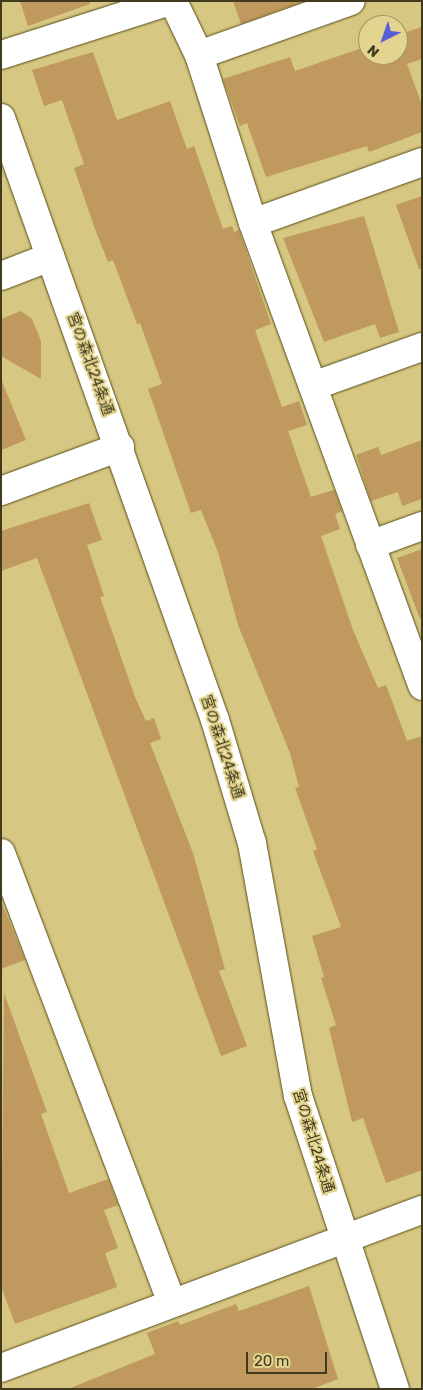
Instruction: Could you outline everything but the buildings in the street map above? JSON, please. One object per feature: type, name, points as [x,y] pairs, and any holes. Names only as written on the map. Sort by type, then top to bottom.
[{"type":"street","points":[[1,55],[172,1],[199,55],[253,223],[422,686]]},
{"type":"street","points":[[199,55],[351,1]]},
{"type":"street","name":"宮の森北24条通","points":[[1,118],[120,447],[215,720],[252,843],[298,1096],[342,1238],[395,1389]]},
{"type":"street","points":[[253,223],[422,162]]},
{"type":"street","points":[[1,276],[50,257]]},
{"type":"street","points":[[312,386],[422,347]]},
{"type":"street","points":[[1,491],[120,447]]},
{"type":"street","points":[[370,545],[422,526]]},
{"type":"street","points":[[1,852],[172,1303]]},
{"type":"street","points":[[1,1368],[342,1238],[422,1210]]}]
